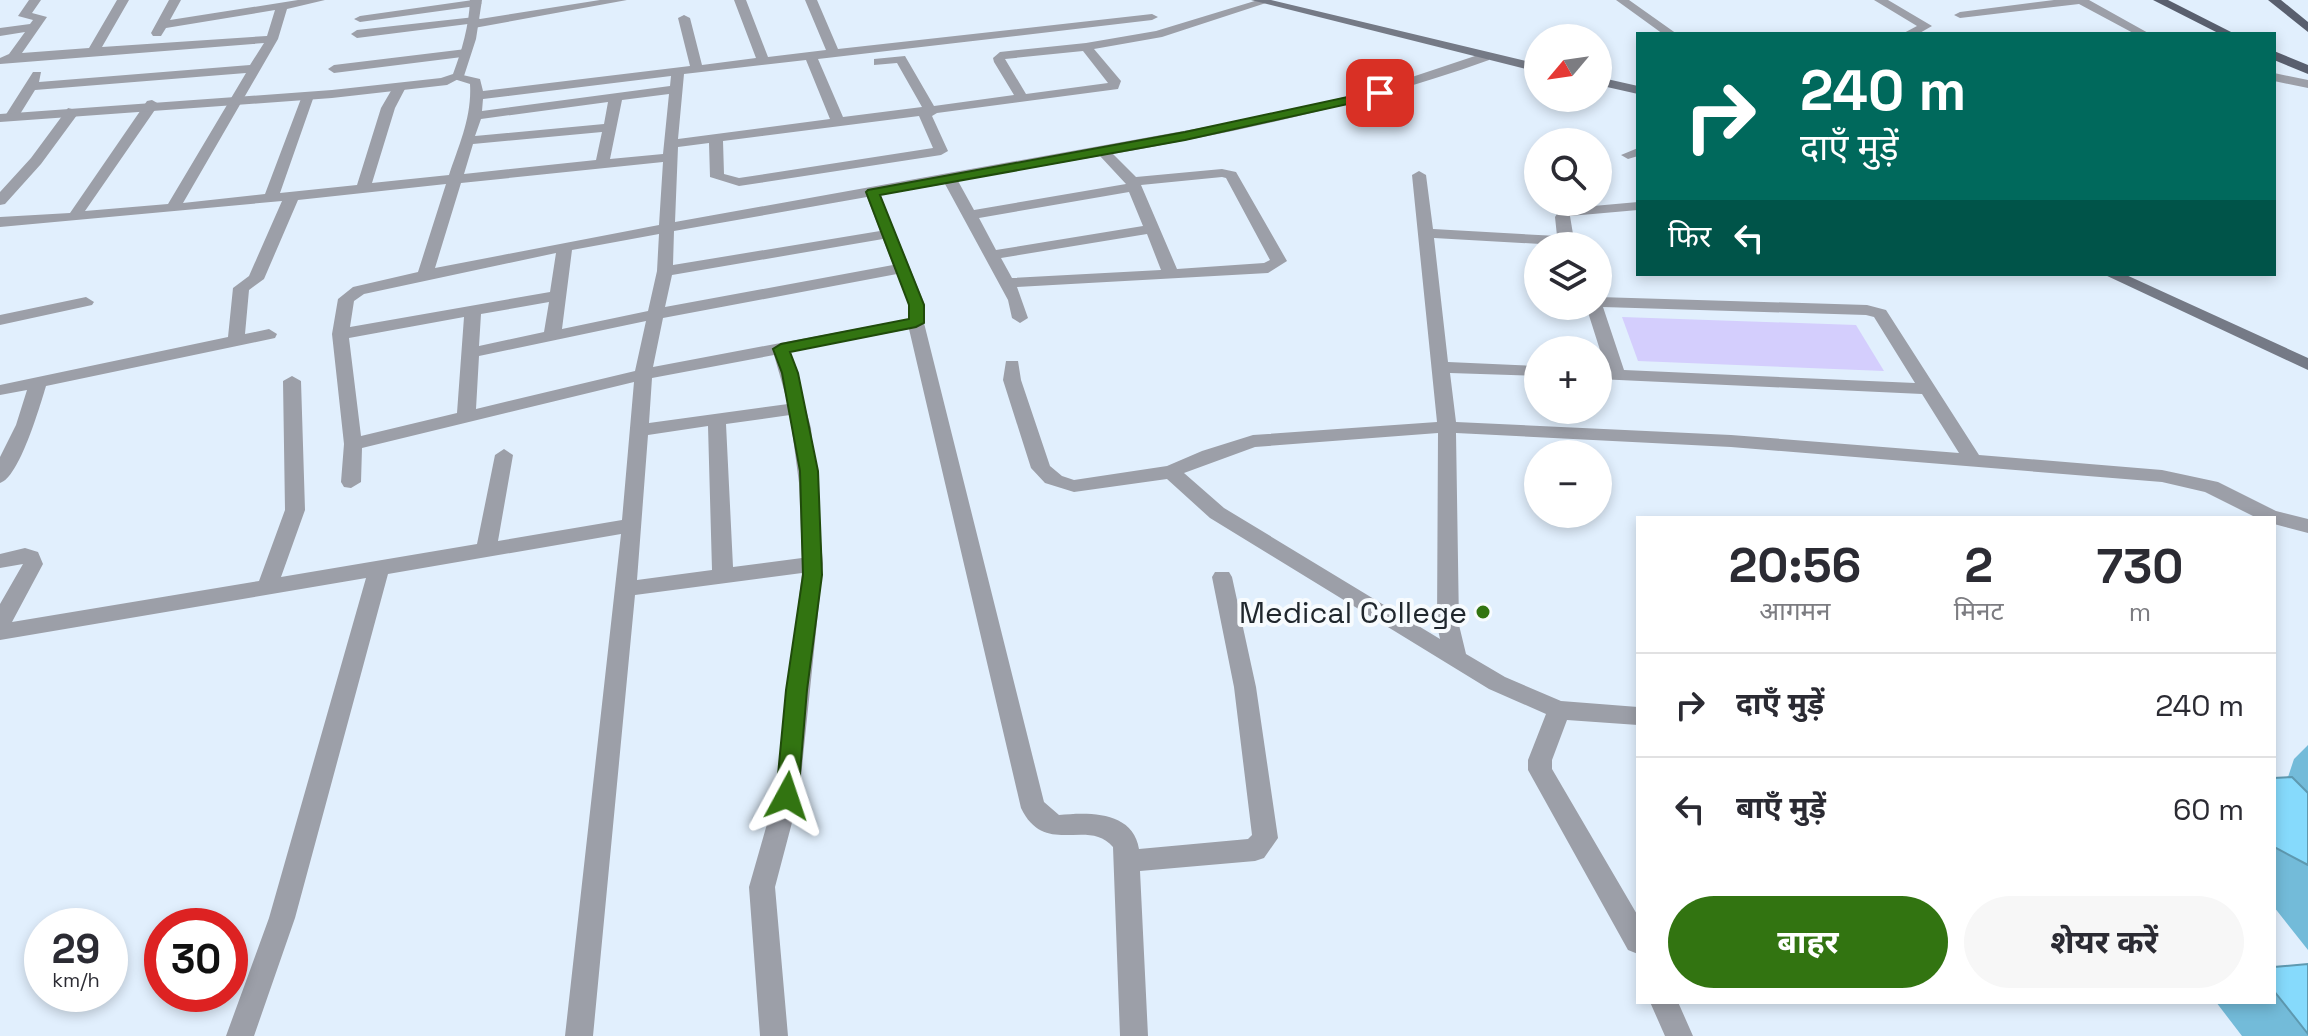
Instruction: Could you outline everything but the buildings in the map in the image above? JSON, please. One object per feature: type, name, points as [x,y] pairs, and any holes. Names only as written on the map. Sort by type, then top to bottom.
[{"type":"main road","points":[[2159,0],[2225,32]]},
{"type":"main road","points":[[2274,0],[2308,28]]},
{"type":"main road","points":[[1260,1],[1524,65]]},
{"type":"main road","points":[[2276,56],[2308,70]]},
{"type":"main road","points":[[1612,84],[1636,90]]},
{"type":"main road","points":[[2115,276],[2308,365]]},
{"type":"street","points":[[6,60],[41,17],[24,16],[35,0]]},
{"type":"street","points":[[93,52],[123,0]]},
{"type":"street","points":[[155,36],[175,0]]},
{"type":"street","points":[[230,14],[236,0]]},
{"type":"street","points":[[162,25],[319,0]]},
{"type":"street","points":[[357,34],[474,22],[621,0]]},
{"type":"street","points":[[740,0],[764,63]]},
{"type":"street","points":[[811,0],[834,54]]},
{"type":"street","points":[[1622,0],[1668,32]]},
{"type":"street","points":[[1880,0],[1926,26],[1912,32]]},
{"type":"street","points":[[1960,15],[2082,0],[2140,32]]},
{"type":"street","points":[[1023,99],[999,58],[1004,55],[1086,47],[1158,34],[1260,1]]},
{"type":"street","points":[[360,19],[476,2],[474,22],[458,76]]},
{"type":"street","points":[[173,208],[272,39],[282,6]]},
{"type":"street","points":[[813,63],[834,54],[1152,17]]},
{"type":"street","points":[[579,1036],[626,589],[643,374],[665,271],[670,150],[684,77],[684,18]]},
{"type":"street","points":[[0,32],[33,27]]},
{"type":"street","points":[[6,60],[272,39]]},
{"type":"street","points":[[0,222],[173,208],[602,163],[716,139],[1114,86],[1115,81],[1086,47]]},
{"type":"street","points":[[334,69],[466,53]]},
{"type":"street","points":[[6,117],[31,86],[48,56]]},
{"type":"street","points":[[351,482],[353,444],[340,334],[346,299],[351,294],[425,275],[1103,151],[1356,99],[1424,81],[1485,57]]},
{"type":"street","points":[[477,96],[684,77],[764,63],[901,59],[927,112],[941,151],[739,182],[717,177],[716,139]]},
{"type":"street","points":[[813,63],[839,124]]},
{"type":"street","points":[[31,86],[253,69]]},
{"type":"street","points":[[6,117],[152,104],[308,96],[443,82],[458,76],[476,82],[475,116],[425,275]]},
{"type":"street","points":[[475,116],[616,97],[684,77]]},
{"type":"street","points":[[2276,77],[2308,84]]},
{"type":"street","points":[[363,188],[388,108],[400,87]]},
{"type":"street","points":[[271,198],[308,96]]},
{"type":"street","points":[[602,163],[616,97]]},
{"type":"street","points":[[74,217],[152,104]]},
{"type":"street","points":[[0,201],[36,161],[73,111]]},
{"type":"street","points":[[466,141],[610,127]]},
{"type":"street","points":[[1103,151],[1133,184],[1171,274]]},
{"type":"street","points":[[970,215],[1133,184],[1222,173],[1231,175],[1279,261],[1268,268],[1006,283]]},
{"type":"street","points":[[1419,175],[1447,427],[1448,625],[1456,659]]},
{"type":"street","points":[[950,179],[1016,300],[1020,318]]},
{"type":"street","points":[[872,192],[900,269],[917,305],[916,323],[1033,808],[1055,826],[1099,823],[1118,831],[1126,844],[1134,1036]]},
{"type":"street","points":[[236,341],[241,288],[256,279],[292,196]]},
{"type":"street","points":[[1564,232],[1562,217],[1570,209],[1636,206]]},
{"type":"street","points":[[992,255],[1152,229]]},
{"type":"street","points":[[1425,233],[1524,241]]},
{"type":"street","points":[[665,271],[887,234]]},
{"type":"street","points":[[552,337],[564,249]]},
{"type":"street","points":[[469,353],[900,269]]},
{"type":"street","points":[[340,334],[557,296]]},
{"type":"street","points":[[0,320],[86,302]]},
{"type":"street","points":[[1612,304],[1867,310],[1880,314],[1973,460]]},
{"type":"street","points":[[466,417],[473,312]]},
{"type":"street","points":[[1601,320],[1617,375]]},
{"type":"street","points":[[353,444],[643,374],[916,323]]},
{"type":"street","points":[[0,390],[269,334]]},
{"type":"street","points":[[774,1036],[762,887],[787,796],[813,564],[809,471],[790,373],[781,349]]},
{"type":"street","points":[[1012,365],[1012,380],[1041,468],[1051,479],[1074,486],[1171,472],[1209,455],[1253,441],[1447,427],[1731,441],[2193,481],[2270,516]]},
{"type":"street","points":[[1440,367],[1524,370]]},
{"type":"street","points":[[1612,375],[1930,389]]},
{"type":"street","points":[[267,587],[295,510],[292,381]]},
{"type":"street","points":[[0,477],[5,457],[25,425],[38,383]]},
{"type":"street","points":[[639,430],[797,408]]},
{"type":"street","points":[[717,420],[723,575]]},
{"type":"street","points":[[486,550],[504,455]]},
{"type":"street","points":[[1171,472],[1217,513],[1497,683],[1559,710],[1636,716]]},
{"type":"street","points":[[2276,518],[2308,526]]},
{"type":"street","points":[[0,632],[632,525]]},
{"type":"street","points":[[0,561],[25,555],[31,557],[33,564],[0,624]]},
{"type":"street","points":[[626,589],[813,564]]},
{"type":"street","points":[[240,1036],[282,918],[379,568]]},
{"type":"street","points":[[1127,861],[1238,853],[1255,850],[1265,838],[1245,687],[1222,577]]},
{"type":"street","points":[[1559,710],[1540,760],[1540,770],[1636,938]]},
{"type":"street","points":[[1665,1004],[1679,1036]]},
{"type":"shaded area","points":[[1622,317],[1856,325],[1884,371],[1638,361]]},
{"type":"place","name":"Medical College","points":[[1483,612]]},
{"type":"route","points":[[787,796],[797,690],[813,575],[809,471],[790,373],[781,349],[916,323],[917,305],[900,269],[872,192],[1185,136],[1380,93]]}]
